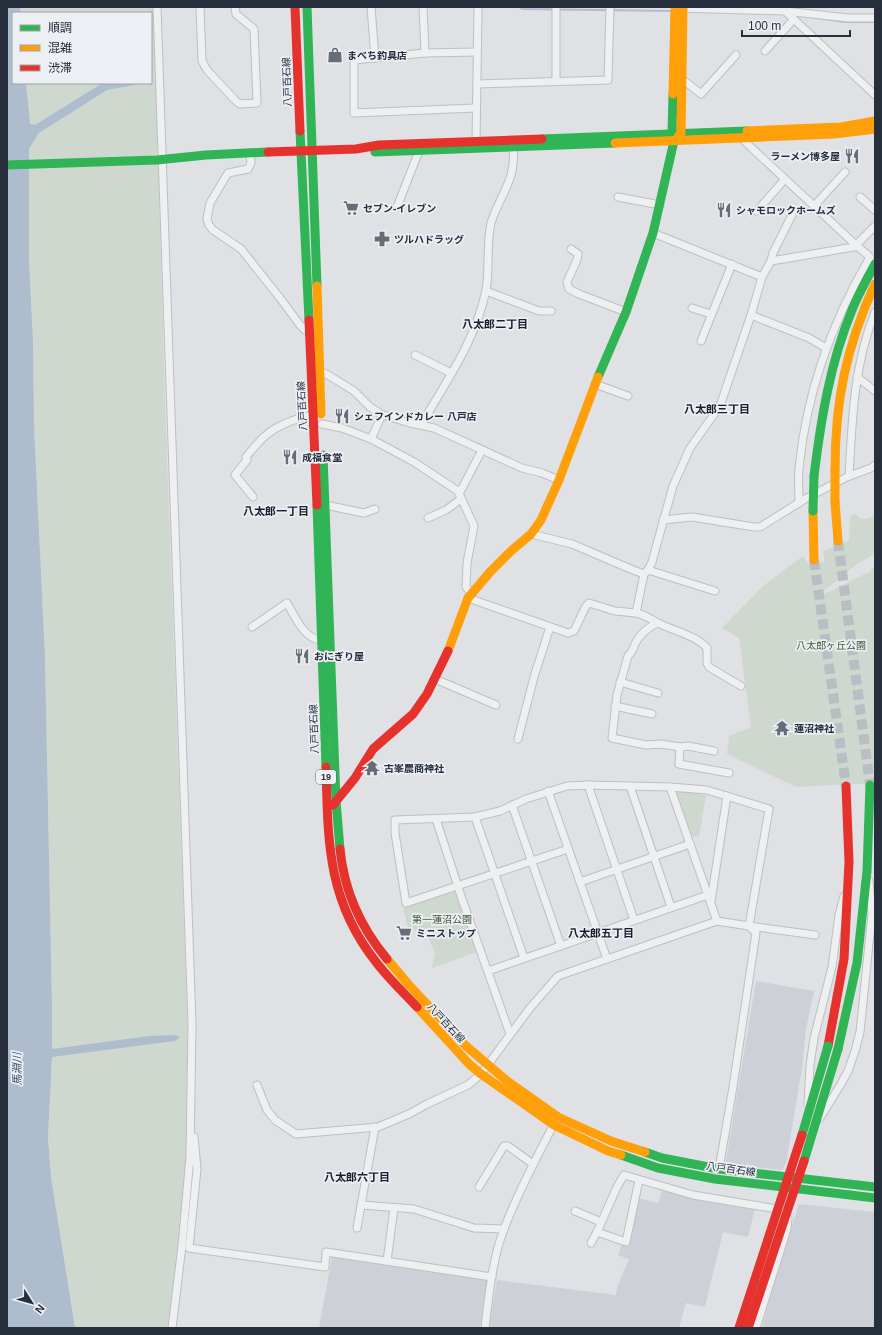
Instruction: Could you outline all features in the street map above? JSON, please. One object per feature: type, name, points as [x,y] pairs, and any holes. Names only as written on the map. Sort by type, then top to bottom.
[{"type":"street","points":[[157,7],[160,160],[192,1024],[190,1157],[183,1239],[172,1328]]},
{"type":"street","points":[[200,7],[202,61],[207,70],[240,104],[257,103],[254,29],[236,14],[235,7]]},
{"type":"street","name":"八戸百石線","points":[[295,7],[314,415],[327,810],[334,876],[339,895],[348,918],[365,948],[376,962],[469,1064],[554,1126],[608,1151],[658,1168],[715,1180],[875,1198]]},
{"type":"street","name":"八戸百石線","points":[[307,7],[336,802],[344,877],[350,897],[362,922],[376,946],[408,984],[466,1046],[488,1065],[558,1117],[618,1144],[662,1158],[718,1169],[875,1187]]},
{"type":"street","points":[[371,7],[375,58]]},
{"type":"street","points":[[423,7],[425,53]]},
{"type":"street","points":[[476,145],[478,7]]},
{"type":"street","points":[[556,7],[556,81]]},
{"type":"street","points":[[477,84],[608,80],[610,7]]},
{"type":"street","points":[[679,7],[767,9],[848,18],[875,18]]},
{"type":"street","points":[[327,810],[336,802],[355,778],[373,749],[413,714],[427,694],[435,679],[452,642],[463,609],[470,596],[490,572],[531,534],[541,520],[559,480],[595,384],[626,312],[653,233],[676,136],[682,79],[679,7]]},
{"type":"street","points":[[676,136],[679,7]]},
{"type":"street","points":[[785,11],[875,95]]},
{"type":"street","points":[[765,51],[794,19]]},
{"type":"street","points":[[476,108],[354,113],[354,60],[425,53],[477,52]]},
{"type":"street","points":[[682,79],[701,94],[736,55]]},
{"type":"street","points":[[329,149],[381,152],[419,151],[476,145],[676,136],[842,126],[875,121]]},
{"type":"street","points":[[676,136],[742,138],[834,134],[875,129]]},
{"type":"street","points":[[742,138],[870,257],[854,285],[826,348],[812,395],[804,430],[799,471],[799,503]]},
{"type":"street","points":[[421,424],[467,346],[476,323],[486,290],[489,233],[499,202],[511,176],[514,162],[513,143]]},
{"type":"street","points":[[7,165],[160,160],[185,156],[250,154],[301,150],[356,149],[380,145],[476,145]]},
{"type":"street","points":[[397,207],[419,151]]},
{"type":"street","points":[[250,154],[251,163],[248,169],[228,173],[213,196],[208,209],[207,219],[209,225],[213,230],[241,249],[300,325],[305,330],[310,330]]},
{"type":"street","points":[[814,206],[845,172]]},
{"type":"street","points":[[757,211],[785,179]]},
{"type":"street","points":[[618,197],[660,205]]},
{"type":"street","points":[[860,197],[875,210]]},
{"type":"street","points":[[636,612],[646,572],[652,562],[672,486],[690,448],[720,406],[751,315],[762,277],[792,215]]},
{"type":"street","points":[[771,261],[857,246],[875,226]]},
{"type":"street","points":[[653,233],[762,277]]},
{"type":"street","points":[[571,250],[578,254],[577,260],[567,282],[569,288],[579,294],[626,312]]},
{"type":"street","points":[[701,341],[732,264]]},
{"type":"street","points":[[814,560],[814,476],[820,425],[834,361],[852,310],[875,264]]},
{"type":"street","points":[[838,541],[835,502],[835,470],[840,393],[859,325],[868,298],[875,284]]},
{"type":"street","points":[[486,290],[539,311],[551,311]]},
{"type":"street","points":[[692,308],[711,314]]},
{"type":"street","points":[[849,476],[851,426],[857,377],[875,312]]},
{"type":"street","points":[[751,315],[809,338],[826,348]]},
{"type":"street","points":[[415,355],[451,373]]},
{"type":"street","points":[[320,371],[354,391],[370,407],[383,415],[421,424],[449,433],[522,468],[542,473],[559,480]]},
{"type":"street","points":[[857,377],[875,391]]},
{"type":"street","points":[[595,384],[628,396]]},
{"type":"street","points":[[253,497],[235,475],[247,460],[246,457],[264,437],[276,428],[314,415]]},
{"type":"street","points":[[371,439],[383,415]]},
{"type":"street","points":[[322,424],[342,428],[371,439],[414,462],[458,491],[474,526],[466,563],[466,587],[470,596],[568,633],[574,631],[586,606],[589,603],[615,611],[636,612],[646,615],[656,622],[682,632],[703,644],[707,648],[706,663],[709,667],[741,686]]},
{"type":"street","points":[[428,518],[446,510],[460,496],[482,450]]},
{"type":"street","points":[[663,520],[692,517],[760,527],[799,503],[849,476],[871,468],[875,465]]},
{"type":"street","points":[[325,506],[364,514],[375,509]]},
{"type":"street","points":[[531,534],[572,544],[632,570],[646,572],[715,591]]},
{"type":"street","points":[[252,627],[287,603],[306,632],[316,640],[322,640]]},
{"type":"street","points":[[656,622],[642,633],[635,643],[632,653],[628,656],[620,682],[615,706],[612,738],[646,746],[661,744],[680,747],[688,746],[714,751]]},
{"type":"street","points":[[518,739],[534,677],[550,626]]},
{"type":"street","points":[[435,679],[496,705]]},
{"type":"street","points":[[620,682],[658,692]]},
{"type":"street","points":[[615,706],[652,714]]},
{"type":"street","points":[[680,747],[679,764],[729,773]]},
{"type":"street","points":[[588,785],[634,920]]},
{"type":"street","points":[[568,849],[406,903],[395,833],[395,820],[475,818],[500,811],[512,805],[567,786],[588,785],[670,787],[707,790],[769,809],[749,926]]},
{"type":"street","points":[[748,1328],[803,1163],[838,1049],[857,963],[867,871],[870,785]]},
{"type":"street","points":[[630,786],[671,908]]},
{"type":"street","points":[[739,1328],[794,1163],[828,1046],[844,959],[849,879],[846,786]]},
{"type":"street","points":[[670,787],[717,922]]},
{"type":"street","points":[[548,792],[607,959]]},
{"type":"street","points":[[709,898],[727,796]]},
{"type":"street","points":[[512,805],[561,946]]},
{"type":"street","points":[[475,818],[524,958]]},
{"type":"street","points":[[436,819],[510,1034]]},
{"type":"street","points":[[580,882],[690,844]]},
{"type":"street","points":[[803,1146],[848,1070],[860,1032],[872,914],[867,871]]},
{"type":"street","points":[[734,1328],[768,1228],[777,1208],[789,1188],[803,1146],[814,1038],[832,967],[839,915],[849,879]]},
{"type":"street","points":[[488,971],[634,920],[709,898]]},
{"type":"street","points":[[257,1085],[267,1110],[275,1120],[296,1134],[375,1127],[409,1114],[468,1085],[481,1074],[530,1008],[558,976],[717,922],[816,934]]},
{"type":"street","points":[[718,1169],[756,933],[749,926]]},
{"type":"street","points":[[810,1075],[841,1084]]},
{"type":"street","points":[[485,1328],[492,1277],[497,1252],[504,1229],[534,1164],[558,1117]]},
{"type":"street","points":[[190,1119],[193,1127],[197,1169],[189,1248],[325,1267],[326,1252],[492,1277]]},
{"type":"street","points":[[357,1228],[375,1127]]},
{"type":"street","points":[[479,1187],[504,1146],[508,1146],[534,1164]]},
{"type":"street","points":[[592,1243],[617,1187],[624,1175],[693,1195],[789,1211]]},
{"type":"street","points":[[597,1232],[626,1242],[639,1180]]},
{"type":"street","points":[[756,1328],[787,1229],[789,1188]]},
{"type":"street","points":[[361,1205],[414,1209],[474,1228],[504,1229]]},
{"type":"street","points":[[387,1261],[394,1208]]},
{"type":"street","points":[[575,1211],[601,1222]]},
{"type":"shaded area","points":[[756,981],[814,991],[806,1029],[802,1068],[786,1163],[782,1170],[728,1164],[726,1161]]},
{"type":"shaded area","points":[[663,1189],[755,1208],[748,1237],[723,1232],[705,1307],[686,1303],[679,1328],[489,1328],[497,1280],[616,1295],[617,1288],[629,1259],[618,1255],[638,1198],[658,1203]]},
{"type":"shaded area","points":[[799,1204],[875,1212],[875,1328],[762,1328],[773,1286]]},
{"type":"shaded area","points":[[332,1257],[488,1279],[480,1328],[319,1328]]},
{"type":"green space","points":[[20,7],[154,7],[165,402],[188,1036],[186,1163],[172,1308],[168,1328],[75,1328],[51,1177],[48,1138],[52,1057],[52,1006],[45,657],[34,425],[33,342],[29,258],[29,149],[39,133],[29,124],[26,84],[152,84],[152,12],[21,12]]},
{"type":"green space","name":"八太郎ヶ丘公園","points":[[854,513],[861,519],[867,519],[875,515],[875,554],[857,564],[814,599],[871,571],[871,568],[875,568],[875,783],[796,787],[727,754],[729,736],[751,727],[739,638],[722,628],[763,586],[803,556],[808,564],[825,562],[823,551],[849,541],[850,518]]},
{"type":"green space","points":[[678,791],[706,795],[699,837],[691,836],[676,794]]},
{"type":"green space","name":"第一蓮沼公園","points":[[454,891],[457,894],[477,952],[432,968],[435,953],[429,939],[424,933],[408,928],[403,908]]},
{"type":"water","name":"馬淵川","points":[[7,7],[20,7],[21,12],[12,12],[12,84],[26,84],[30,124],[35,125],[101,84],[140,84],[107,90],[39,133],[29,149],[29,258],[33,342],[34,425],[45,657],[52,1049],[149,1036],[175,1035],[180,1037],[175,1041],[52,1057],[48,1138],[51,1177],[75,1328],[7,1328]]},
{"type":"waterway","points":[[520,7],[522,9],[672,11]]},
{"type":"waterway","points":[[818,18],[845,22],[875,22]]},
{"type":"tunnel","points":[[838,541],[870,785]]},
{"type":"tunnel","points":[[814,560],[846,786]]},
{"type":"traffic: fast","points":[[307,7],[317,286]]},
{"type":"traffic: fast","points":[[598,377],[626,312],[653,233],[674,141],[672,133],[673,94]]},
{"type":"traffic: fast","points":[[300,131],[309,320]]},
{"type":"traffic: fast","points":[[542,139],[747,131]]},
{"type":"traffic: fast","points":[[375,152],[615,143]]},
{"type":"traffic: fast","points":[[7,165],[157,160],[206,155],[268,152]]},
{"type":"traffic: fast","points":[[814,476],[823,412],[838,350],[854,304],[875,264]]},
{"type":"traffic: fast","points":[[323,455],[336,801],[340,849]]},
{"type":"traffic: fast","points":[[813,511],[814,476]]},
{"type":"traffic: fast","points":[[317,505],[326,767]]},
{"type":"traffic: fast","points":[[838,1049],[857,963],[867,871],[870,785]]},
{"type":"traffic: fast","points":[[802,1135],[828,1046]]},
{"type":"traffic: fast","points":[[804,1161],[838,1049]]},
{"type":"traffic: fast","points":[[645,1152],[662,1158],[719,1169],[875,1187]]},
{"type":"traffic: fast","points":[[621,1155],[658,1168],[715,1179],[875,1198]]},
{"type":"traffic: slow","points":[[673,94],[675,7]]},
{"type":"traffic: slow","points":[[678,137],[681,133],[683,7]]},
{"type":"traffic: slow","points":[[747,131],[841,127],[875,121]]},
{"type":"traffic: slow","points":[[615,143],[834,134],[875,129]]},
{"type":"traffic: slow","points":[[835,470],[837,421],[844,375],[857,330],[875,284]]},
{"type":"traffic: slow","points":[[317,286],[321,414]]},
{"type":"traffic: slow","points":[[448,651],[468,598],[490,572],[531,534],[541,520],[559,480],[598,377]]},
{"type":"traffic: slow","points":[[835,470],[835,502]]},
{"type":"traffic: slow","points":[[835,502],[838,541]]},
{"type":"traffic: slow","points":[[813,511],[814,560]]},
{"type":"traffic: slow","points":[[387,959],[408,984],[466,1046],[507,1081],[558,1117],[611,1141],[645,1152]]},
{"type":"traffic: slow","points":[[417,1007],[469,1064],[481,1074],[554,1125],[608,1151],[621,1155]]},
{"type":"traffic: jam","points":[[295,7],[300,131]]},
{"type":"traffic: jam","points":[[268,152],[356,149],[379,145],[542,139]]},
{"type":"traffic: jam","points":[[309,320],[317,505]]},
{"type":"traffic: jam","points":[[333,805],[355,778],[373,749],[413,714],[427,694],[448,651]]},
{"type":"traffic: jam","points":[[326,767],[330,845],[333,869],[339,893],[348,916],[360,939],[376,962],[417,1007]]},
{"type":"traffic: jam","points":[[828,1046],[844,959],[849,862],[846,786]]},
{"type":"traffic: jam","points":[[340,849],[345,879],[355,908],[369,934],[387,959]]},
{"type":"traffic: jam","points":[[739,1328],[802,1135]]},
{"type":"traffic: jam","points":[[748,1328],[804,1161]]},
{"type":"place","name":"まべち釣具店","points":[[335,55]]},
{"type":"place","name":"ラーメン博多屋","points":[[852,156]]},
{"type":"place","name":"セブン-イレブン","points":[[351,208]]},
{"type":"place","name":"シャモロックホームズ","points":[[724,210]]},
{"type":"place","name":"ツルハドラッグ","points":[[382,239]]},
{"type":"place","name":"シェフインドカレー 八戸店","points":[[342,416]]},
{"type":"place","name":"成福食堂","points":[[290,457]]},
{"type":"place","name":"おにぎり屋","points":[[302,656]]},
{"type":"place","name":"蓮沼神社","points":[[782,728]]},
{"type":"place","name":"古峯農商神社","points":[[372,768]]},
{"type":"place","name":"ミニストップ","points":[[404,933]]},
{"type":"district","name":"八太郎二丁目","points":[[495,324]]},
{"type":"district","name":"八太郎三丁目","points":[[717,409]]},
{"type":"district","name":"八太郎一丁目","points":[[276,511]]},
{"type":"district","name":"八太郎五丁目","points":[[601,933]]},
{"type":"district","name":"八太郎六丁目","points":[[357,1177]]}]
